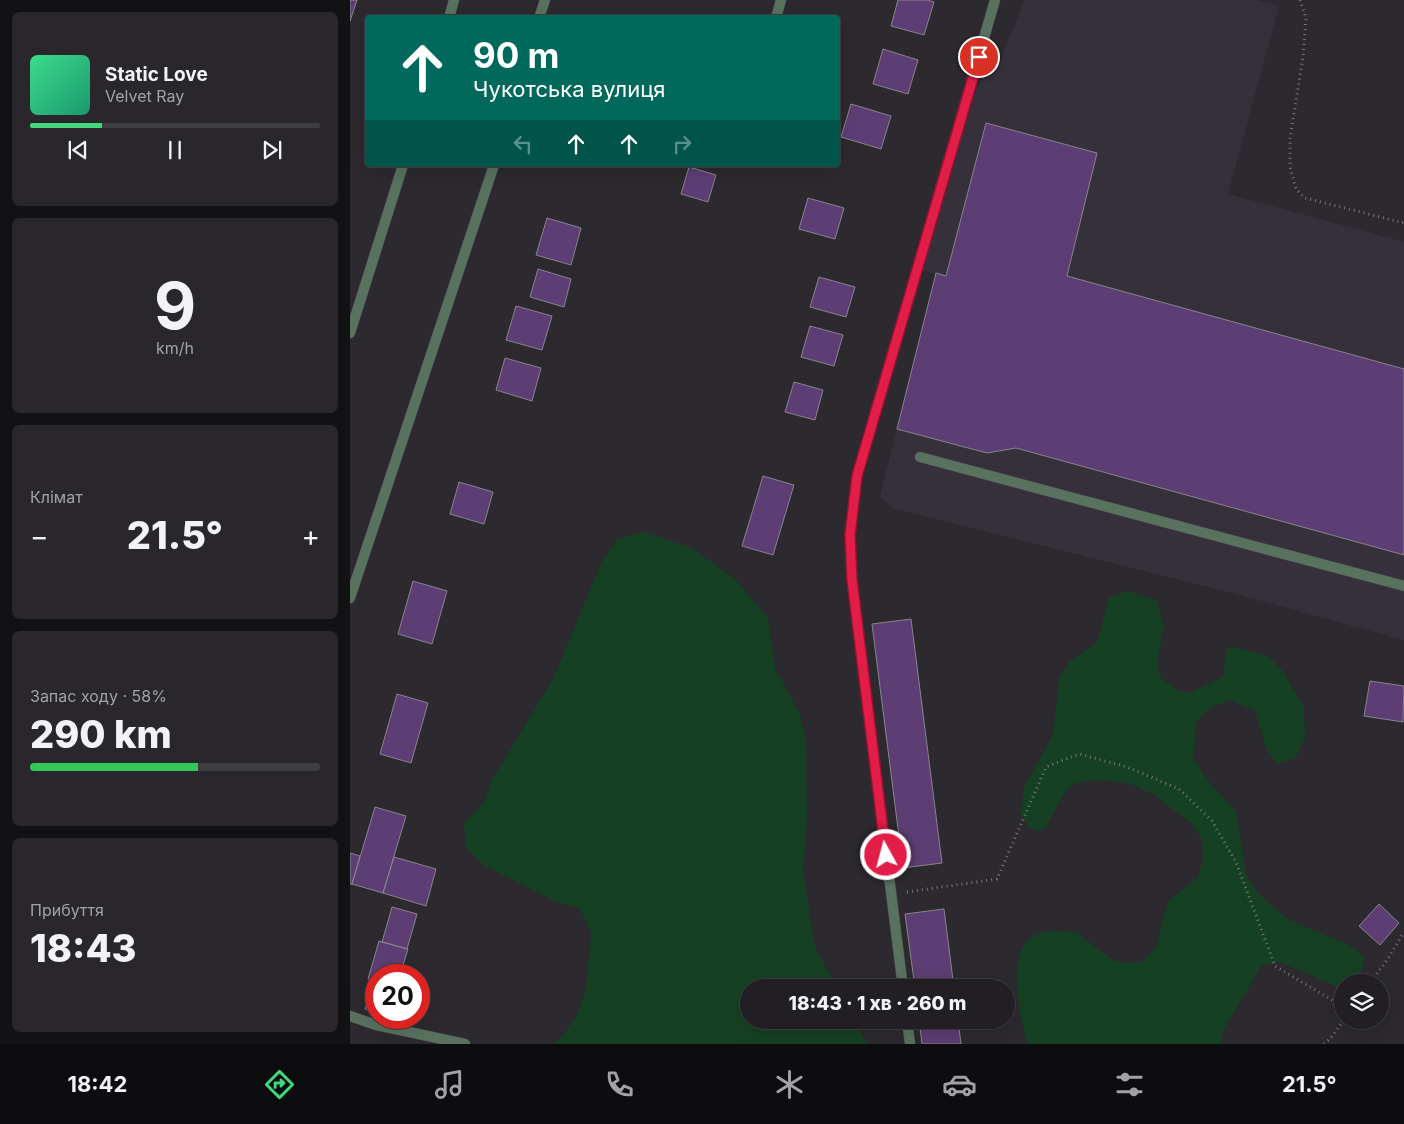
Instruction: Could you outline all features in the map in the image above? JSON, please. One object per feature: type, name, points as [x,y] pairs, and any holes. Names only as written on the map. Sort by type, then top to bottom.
[{"type":"street","points":[[450,15],[454,0]]},
{"type":"street","points":[[540,15],[545,0]]},
{"type":"street","points":[[777,15],[781,0]]},
{"type":"street","points":[[902,979],[852,580],[850,535],[857,476],[995,0]]},
{"type":"street","points":[[350,333],[402,167]]},
{"type":"street","points":[[350,598],[493,167]]},
{"type":"street","points":[[920,457],[1404,586]]},
{"type":"street","points":[[350,1016],[376,1026],[465,1044]]},
{"type":"street","points":[[908,1029],[910,1044]]},
{"type":"path","points":[[1300,0],[1306,18],[1303,57],[1290,138],[1290,166],[1296,189],[1305,198],[1404,223]]},
{"type":"path","points":[[891,894],[997,878],[1046,767],[1079,754],[1127,767],[1179,789],[1212,821],[1236,862],[1275,966],[1334,1001]]},
{"type":"path","points":[[1377,974],[1404,932]]},
{"type":"path","points":[[1324,1044],[1337,1029]]},
{"type":"shaded area","points":[[1025,0],[1256,0],[1279,6],[1228,194],[1404,242],[1404,640],[1225,591],[892,508],[880,496],[936,274],[922,270],[968,109],[982,77],[998,66]]},
{"type":"green space","points":[[643,532],[692,548],[735,579],[768,618],[775,668],[800,714],[806,739],[807,817],[803,870],[815,947],[833,979],[740,979],[740,1029],[859,1029],[867,1044],[553,1044],[560,1039],[576,1017],[586,990],[591,933],[580,909],[556,902],[485,866],[466,848],[464,823],[483,803],[493,778],[554,677],[600,565],[617,539]]},
{"type":"green space","points":[[1127,591],[1157,600],[1164,626],[1157,664],[1161,678],[1177,690],[1189,693],[1224,676],[1225,650],[1231,647],[1268,656],[1282,670],[1304,707],[1305,737],[1296,757],[1277,764],[1266,748],[1255,711],[1230,700],[1211,707],[1196,721],[1194,758],[1208,781],[1236,811],[1246,874],[1258,893],[1289,920],[1349,945],[1364,956],[1362,970],[1359,974],[1334,974],[1334,986],[1280,962],[1261,966],[1223,1031],[1221,1044],[1027,1044],[1020,1014],[1016,978],[1018,961],[1023,947],[1033,937],[1048,932],[1075,932],[1115,961],[1125,963],[1142,962],[1156,947],[1168,901],[1198,877],[1203,859],[1202,839],[1191,823],[1153,794],[1128,783],[1094,780],[1075,783],[1065,792],[1045,829],[1039,831],[1028,827],[1021,814],[1024,788],[1053,734],[1059,678],[1070,661],[1097,642],[1109,598]]},
{"type":"building","points":[[350,0],[357,0],[350,21]]},
{"type":"building","points":[[898,0],[928,0],[934,2],[924,35],[891,26]]},
{"type":"building","points":[[883,49],[918,60],[908,94],[873,84]]},
{"type":"building","points":[[851,104],[891,116],[881,149],[841,137]]},
{"type":"building","points":[[986,123],[1097,153],[1067,276],[1404,369],[1404,555],[1016,448],[987,453],[897,429],[936,273],[946,276]]},
{"type":"building","points":[[689,167],[716,175],[708,202],[681,194]]},
{"type":"building","points":[[808,198],[844,208],[835,239],[799,229]]},
{"type":"building","points":[[547,218],[581,228],[571,265],[536,255]]},
{"type":"building","points":[[538,269],[571,279],[564,307],[530,297]]},
{"type":"building","points":[[819,277],[855,287],[846,317],[810,307]]},
{"type":"building","points":[[516,306],[552,316],[542,350],[506,340]]},
{"type":"building","points":[[810,326],[843,335],[834,366],[801,357]]},
{"type":"building","points":[[505,358],[541,368],[532,401],[496,390]]},
{"type":"building","points":[[794,382],[823,390],[815,420],[785,412]]},
{"type":"building","points":[[763,476],[794,485],[773,555],[742,546]]},
{"type":"building","points":[[459,482],[493,492],[484,524],[450,514]]},
{"type":"building","points":[[413,581],[447,591],[432,644],[398,634]]},
{"type":"building","points":[[911,619],[942,863],[903,868],[872,624]]},
{"type":"building","points":[[1370,681],[1404,686],[1403,722],[1364,716]]},
{"type":"building","points":[[397,694],[428,703],[411,763],[380,754]]},
{"type":"building","points":[[375,807],[406,816],[383,893],[352,884]]},
{"type":"building","points":[[350,853],[360,856],[352,884],[350,884]]},
{"type":"building","points":[[394,857],[436,869],[426,906],[383,893]]},
{"type":"building","points":[[1379,904],[1399,923],[1380,945],[1359,926]]},
{"type":"building","points":[[392,907],[417,914],[407,949],[382,942]]},
{"type":"building","points":[[944,909],[953,979],[914,979],[905,914]]},
{"type":"building","points":[[379,941],[408,949],[403,964],[372,964]]},
{"type":"building","points":[[920,1029],[959,1029],[961,1044],[922,1044]]},
{"type":"route","points":[[886,855],[852,580],[850,535],[852,515],[857,476],[979,57]]}]
